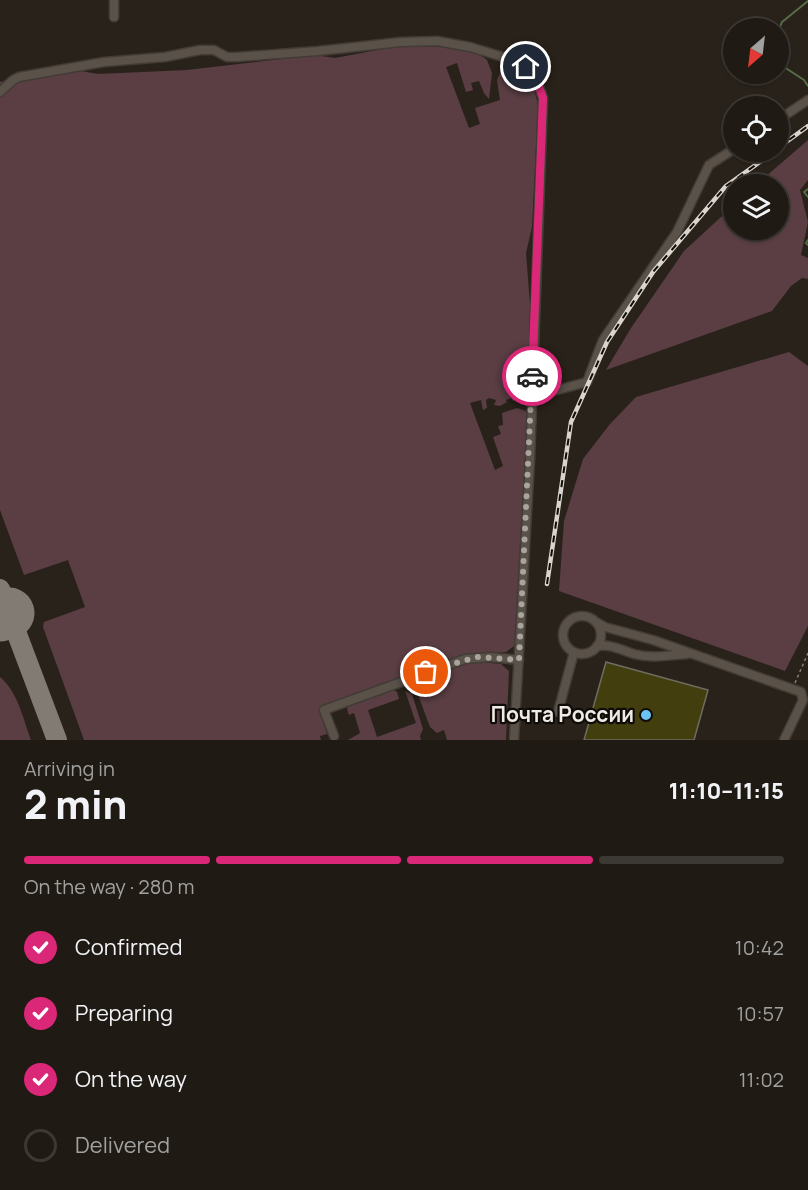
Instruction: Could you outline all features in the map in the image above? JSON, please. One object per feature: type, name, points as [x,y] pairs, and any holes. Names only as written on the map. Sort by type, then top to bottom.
[{"type":"street","points":[[114,0],[114,17]]},
{"type":"street","points":[[0,92],[19,77],[104,62],[165,57],[200,50],[214,51],[227,57],[237,57],[401,42],[437,41],[480,50],[526,67],[535,76],[543,98],[514,740]]},
{"type":"street","points":[[789,113],[808,100]]},
{"type":"street","points":[[531,397],[587,382],[603,340],[677,232],[709,165],[723,156]]},
{"type":"street","points":[[694,654],[661,657],[636,655],[609,645],[597,646],[587,653],[574,652],[563,639],[568,622],[578,616],[584,616],[605,627],[694,654],[801,692],[803,700],[784,740]]},
{"type":"street","points":[[596,622],[601,633],[597,646]]},
{"type":"street","points":[[558,712],[574,652]]},
{"type":"street","points":[[334,736],[324,710],[465,660],[490,657],[519,660]]},
{"type":"path","points":[[793,689],[808,653]]},
{"type":"shaded area","points":[[407,46],[460,49],[480,55],[487,60],[492,73],[489,99],[479,81],[471,83],[473,90],[466,92],[457,63],[446,67],[469,128],[480,124],[475,108],[500,100],[497,80],[500,73],[509,69],[516,68],[527,76],[534,89],[538,105],[532,227],[526,253],[530,304],[529,391],[526,395],[513,401],[511,398],[506,400],[507,402],[500,406],[494,405],[496,400],[489,398],[486,400],[487,408],[483,410],[481,400],[470,403],[495,470],[503,466],[493,437],[501,434],[498,426],[503,425],[502,413],[517,408],[526,411],[530,416],[517,636],[514,646],[506,652],[468,655],[319,709],[327,734],[320,736],[321,740],[84,740],[43,627],[44,622],[85,607],[68,560],[24,575],[0,510],[0,82],[59,67],[98,74],[187,70],[315,55],[335,58]]},
{"type":"shaded area","points":[[808,140],[808,180],[800,190],[808,222],[801,255],[808,258],[808,279],[802,278],[791,286],[772,311],[606,370],[631,328],[684,251],[723,215],[723,240],[789,240],[789,174],[769,174],[782,162],[789,162],[789,156]]},
{"type":"shaded area","points":[[789,352],[808,366],[808,626],[785,671],[559,591],[564,521],[583,459],[610,424],[636,397]]},
{"type":"shaded area","points":[[480,662],[501,664],[509,671],[506,740],[447,740],[444,730],[437,733],[430,727],[415,687],[418,679],[455,665]]},
{"type":"shaded area","points":[[0,677],[16,698],[31,740],[0,740]]},
{"type":"shaded area","points":[[392,689],[397,692],[399,699],[368,710],[377,737],[416,723],[405,691],[412,694],[423,729],[421,740],[348,740],[360,733],[354,713],[349,715],[347,709],[349,704]]},
{"type":"building","name":"Почта России","points":[[606,662],[708,690],[694,740],[584,740]]},
{"type":"waterway","points":[[787,18],[808,1]]},
{"type":"waterway","points":[[789,70],[804,80],[808,86]]},
{"type":"waterway","points":[[808,189],[804,192],[808,197]]},
{"type":"waterway","points":[[808,240],[806,243],[808,245]]},
{"type":"taxiway","points":[[0,589],[57,740]]},
{"type":"runway","points":[[0,616],[9,613]]},
{"type":"railway","points":[[789,140],[808,126]]},
{"type":"railway","points":[[547,584],[571,422],[607,342],[653,272],[726,186],[760,162]]},
{"type":"way so far","points":[[426,672],[477,657],[519,660],[530,460],[532,376]]},
{"type":"place","name":"Почта России","points":[[646,715]]},
{"type":"route","points":[[526,67],[535,76],[543,98],[532,376]]}]
